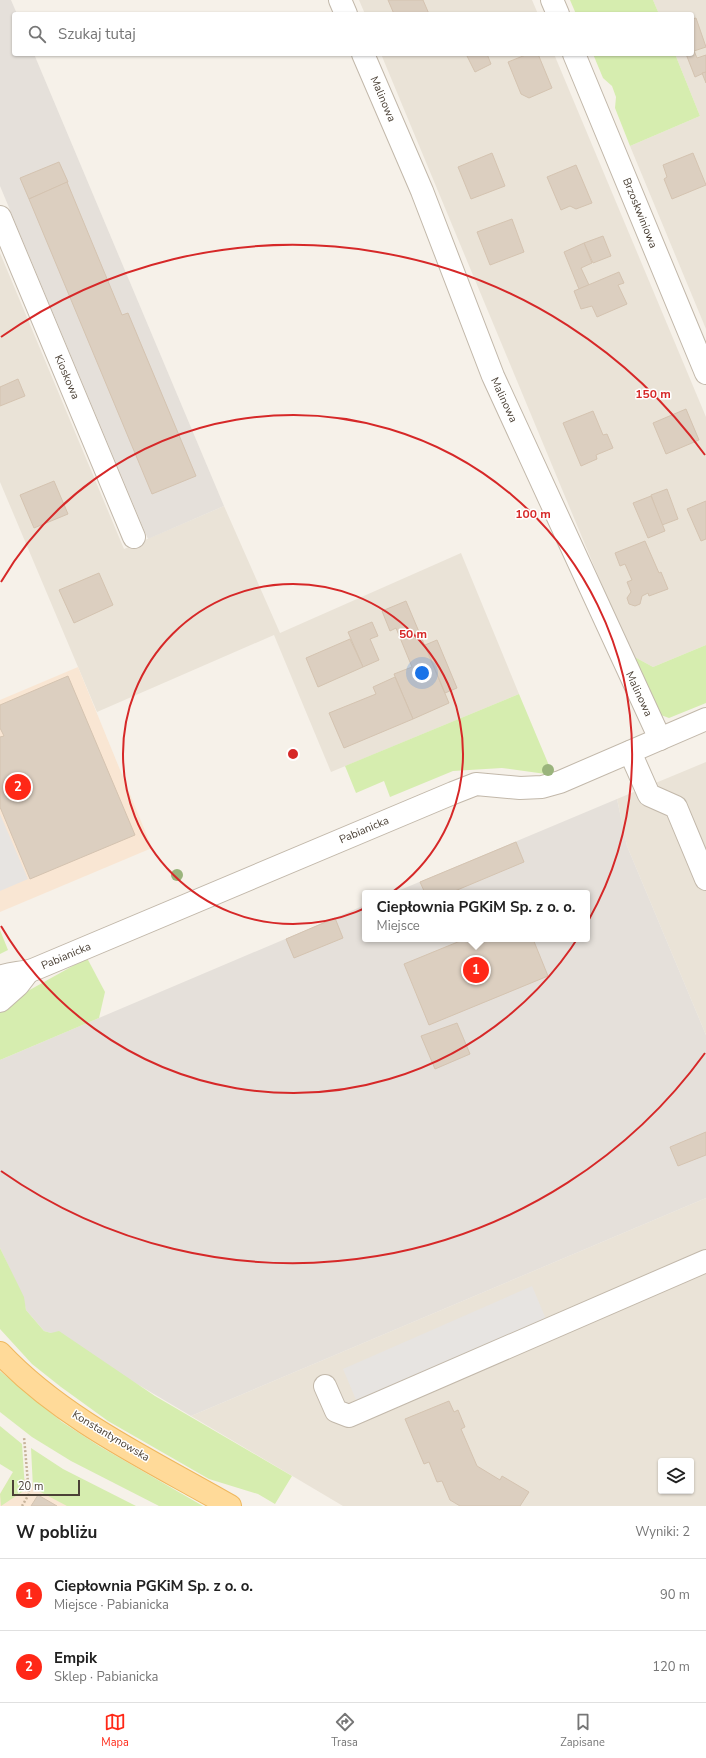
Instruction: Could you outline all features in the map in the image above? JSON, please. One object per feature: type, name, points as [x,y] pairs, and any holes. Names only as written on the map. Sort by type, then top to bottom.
[{"type":"main road","name":"Konstantynowska","points":[[0,1353],[33,1384],[104,1434],[230,1506]]},
{"type":"street","points":[[340,0],[345,12]]},
{"type":"street","points":[[552,0],[557,12]]},
{"type":"street","name":"Malinowa","points":[[365,56],[422,191],[493,376],[660,739]]},
{"type":"street","name":"Brzoskwiniowa","points":[[575,56],[706,373]]},
{"type":"street","name":"Kioskowa","points":[[0,216],[134,537]]},
{"type":"street","name":"Pabianicka","points":[[0,977],[8,973],[28,972],[476,784],[520,788],[542,787],[560,782],[706,719]]},
{"type":"street","points":[[630,752],[649,795],[676,807],[706,879]]},
{"type":"street","name":"Pabianicka","points":[[0,1001],[18,985],[28,972]]},
{"type":"street","points":[[324,1386],[336,1411],[349,1416],[706,1261]]},
{"type":"path","points":[[22,1506],[29,1494],[24,1437]]},
{"type":"shaded area","points":[[0,0],[11,0],[16,12],[12,12],[12,56],[35,56],[224,506],[148,539],[0,186]]},
{"type":"shaded area","points":[[359,0],[532,0],[537,12],[364,12]]},
{"type":"shaded area","points":[[653,0],[706,0],[706,329],[630,146],[700,116],[676,56],[694,56],[694,12],[658,12]]},
{"type":"shaded area","points":[[382,56],[555,56],[706,417],[706,645],[653,667],[631,655]]},
{"type":"shaded area","points":[[0,253],[124,549],[224,506],[280,633],[461,553],[519,694],[331,772],[274,635],[97,712],[0,482]]},
{"type":"shaded area","points":[[78,667],[152,848],[0,912],[0,700]]},
{"type":"shaded area","points":[[706,762],[706,1035],[627,846],[617,799]]},
{"type":"shaded area","points":[[617,799],[627,846],[706,1035],[706,1198],[191,1416],[51,1333],[44,1331],[26,1310],[23,1297],[0,1248],[0,1060],[362,906],[362,942],[590,942],[590,890],[400,890]]},
{"type":"shaded area","points":[[0,814],[28,879],[0,891]]},
{"type":"shaded area","points":[[706,1198],[706,1506],[343,1506],[191,1416]]},
{"type":"shaded area","points":[[532,1286],[546,1319],[357,1402],[343,1369]]},
{"type":"shaded area","points":[[13,1472],[73,1506],[0,1506],[0,1494]]},
{"type":"green space","points":[[570,0],[653,0],[658,12],[575,12]]},
{"type":"green space","points":[[594,56],[676,56],[700,116],[630,146],[615,108],[616,97],[612,86],[603,78]]},
{"type":"green space","points":[[706,645],[706,703],[669,718],[658,714],[631,655],[653,667]]},
{"type":"green space","points":[[519,694],[553,775],[502,768],[453,771],[390,797],[384,781],[356,793],[345,766]]},
{"type":"green space","points":[[0,930],[8,950],[0,954]]},
{"type":"green space","points":[[87,958],[105,992],[99,1018],[0,1060],[0,1012],[26,992]]},
{"type":"green space","points":[[0,1248],[24,1297],[26,1310],[44,1331],[51,1333],[59,1331],[155,1396],[292,1476],[275,1504],[258,1494],[209,1479],[108,1421],[32,1364],[0,1329]]},
{"type":"green space","points":[[0,1371],[62,1422],[99,1446],[203,1506],[159,1506],[71,1461],[32,1437],[0,1412]]},
{"type":"green space","points":[[0,1426],[22,1444],[25,1490],[1,1506],[0,1494],[13,1472],[0,1464]]},
{"type":"green space","points":[[31,1448],[63,1469],[136,1506],[67,1506],[33,1488]]},
{"type":"building","points":[[388,0],[423,0],[428,12],[393,12]]},
{"type":"building","points":[[694,18],[696,18],[706,47],[694,51]]},
{"type":"building","points":[[694,51],[697,58],[706,55],[706,72],[695,77],[687,56],[694,56]]},
{"type":"building","points":[[467,56],[488,56],[491,64],[475,72]]},
{"type":"building","points":[[523,56],[539,56],[552,88],[529,98],[521,94],[508,62]]},
{"type":"building","points":[[706,72],[706,83],[702,73]]},
{"type":"building","points":[[492,153],[505,186],[471,199],[458,167]]},
{"type":"building","points":[[693,153],[706,185],[672,199],[664,179],[667,177],[663,165]]},
{"type":"building","points":[[59,162],[68,182],[29,199],[20,178]]},
{"type":"building","points":[[576,165],[592,203],[576,209],[570,206],[561,210],[547,177]]},
{"type":"building","points":[[67,182],[122,315],[128,313],[196,476],[152,494],[29,199]]},
{"type":"building","points":[[512,219],[524,252],[490,265],[477,232]]},
{"type":"building","points":[[603,236],[611,256],[593,263],[584,243]]},
{"type":"building","points":[[584,243],[592,263],[581,268],[589,285],[579,289],[564,252]]},
{"type":"building","points":[[619,272],[624,283],[618,285],[627,304],[597,317],[592,306],[581,309],[574,291]]},
{"type":"building","points":[[18,379],[25,396],[0,406],[0,387]]},
{"type":"building","points":[[686,409],[699,440],[666,454],[653,423]]},
{"type":"building","points":[[593,411],[603,435],[607,434],[613,448],[596,455],[597,459],[581,466],[563,423]]},
{"type":"building","points":[[54,481],[68,514],[34,528],[20,495]]},
{"type":"building","points":[[667,489],[678,519],[662,525],[651,495]]},
{"type":"building","points":[[651,496],[665,531],[648,538],[633,503]]},
{"type":"building","points":[[706,501],[706,539],[701,541],[687,509]]},
{"type":"building","points":[[645,541],[659,573],[661,572],[668,589],[649,596],[648,593],[642,596],[640,604],[635,606],[629,604],[627,598],[631,592],[627,582],[632,580],[625,564],[620,566],[615,553]]},
{"type":"building","points":[[99,573],[113,605],[74,623],[59,590]]},
{"type":"building","points":[[406,601],[449,703],[413,719],[394,674],[412,667],[396,628],[390,631],[382,611]]},
{"type":"building","points":[[372,622],[378,636],[370,639],[379,660],[363,667],[348,632]]},
{"type":"building","points":[[350,639],[363,667],[318,687],[306,658]]},
{"type":"building","points":[[437,640],[457,688],[445,693],[425,645]]},
{"type":"building","points":[[68,676],[135,835],[30,879],[0,807],[0,737],[4,736],[0,728],[0,705]]},
{"type":"building","points":[[395,677],[413,719],[344,748],[329,713],[376,694],[373,687]]},
{"type":"building","points":[[516,842],[524,862],[457,890],[424,890],[420,882]]},
{"type":"building","points":[[335,918],[343,938],[294,958],[286,939]]},
{"type":"building","points":[[458,942],[534,942],[548,976],[429,1025],[404,964]]},
{"type":"building","points":[[457,1023],[470,1054],[435,1069],[421,1036]]},
{"type":"building","points":[[706,1132],[706,1155],[678,1166],[670,1147]]},
{"type":"building","points":[[449,1401],[454,1412],[458,1410],[465,1427],[461,1429],[477,1466],[500,1480],[502,1476],[529,1492],[520,1506],[460,1506],[450,1500],[442,1481],[437,1482],[429,1462],[424,1464],[405,1419]]},
{"type":"building","points":[[38,1495],[57,1506],[31,1506]]},
{"type":"place","name":"Empik","points":[[18,787]]},
{"type":"place","name":"Ciepłownia PGKiM Sp. z o. o.","points":[[476,970]]}]
